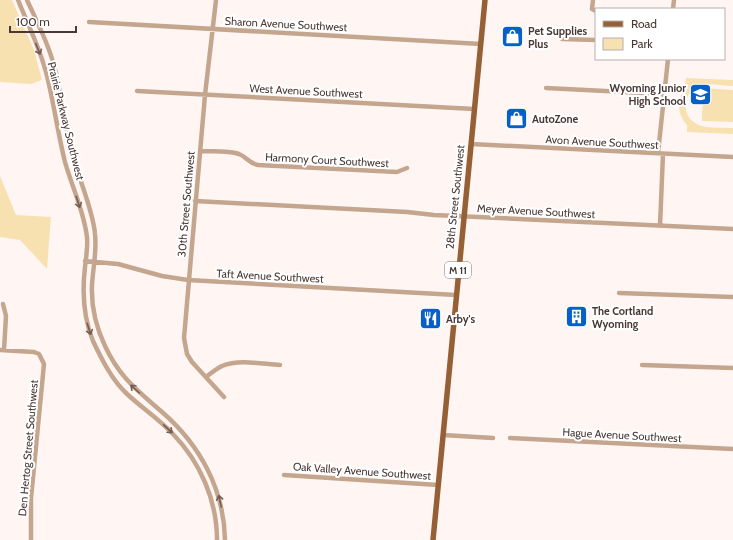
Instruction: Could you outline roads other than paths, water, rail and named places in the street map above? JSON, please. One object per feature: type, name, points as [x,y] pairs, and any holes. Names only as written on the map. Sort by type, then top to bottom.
[{"type":"main road","name":"28th Street Southwest","points":[[433,540],[485,0]]},
{"type":"street","name":"Prairie Parkway Southwest","points":[[18,0],[39,50],[47,76],[65,163],[85,225],[87,239],[83,291],[84,308],[93,340],[102,358],[119,385],[174,434],[196,464],[211,498],[215,516],[217,540]]},
{"type":"street","name":"Prairie Parkway Southwest","points":[[27,0],[49,50],[56,72],[72,154],[92,216],[95,233],[92,285],[93,307],[99,332],[109,354],[123,376],[182,432],[201,456],[210,473],[220,499],[225,530],[225,540]]},
{"type":"street","name":"30th Street Southwest","points":[[216,0],[205,95],[184,326],[187,354],[192,362],[224,397]]},
{"type":"street","points":[[593,0],[594,10]]},
{"type":"street","name":"Sharon Avenue Southwest","points":[[89,22],[481,44]]},
{"type":"street","points":[[562,39],[595,40]]},
{"type":"street","points":[[660,226],[661,154],[664,94],[668,60]]},
{"type":"street","points":[[546,88],[664,94]]},
{"type":"street","name":"West Avenue Southwest","points":[[137,91],[474,109]]},
{"type":"street","name":"Avon Avenue Southwest","points":[[471,144],[733,157]]},
{"type":"street","name":"Harmony Court Southwest","points":[[200,151],[239,154],[252,164],[258,165],[397,172],[407,168]]},
{"type":"street","name":"Meyer Avenue Southwest","points":[[196,201],[407,212],[434,216],[733,229]]},
{"type":"street","name":"Taft Avenue Southwest","points":[[85,261],[118,264],[162,276],[188,280],[456,295]]},
{"type":"street","points":[[619,293],[733,297]]},
{"type":"street","points":[[2,350],[6,316],[3,304]]},
{"type":"street","name":"Den Hertog Street Southwest","points":[[2,350],[34,352],[40,354],[44,364],[31,502],[32,540]]},
{"type":"street","points":[[102,358],[109,354]]},
{"type":"street","points":[[206,377],[216,369],[229,364],[280,364]]},
{"type":"street","points":[[642,365],[733,368]]},
{"type":"street","points":[[442,435],[493,438]]},
{"type":"street","name":"Hague Avenue Southwest","points":[[510,438],[733,449]]},
{"type":"street","name":"Oak Valley Avenue Southwest","points":[[284,475],[438,485]]},
{"type":"place","name":"Pet Supplies Plus","points":[[512,37]]},
{"type":"place","name":"Wyoming Junior High School","points":[[701,94]]},
{"type":"place","name":"AutoZone","points":[[516,119]]},
{"type":"place","name":"The Cortland Wyoming","points":[[577,317]]},
{"type":"place","name":"Arby's","points":[[431,319]]}]
